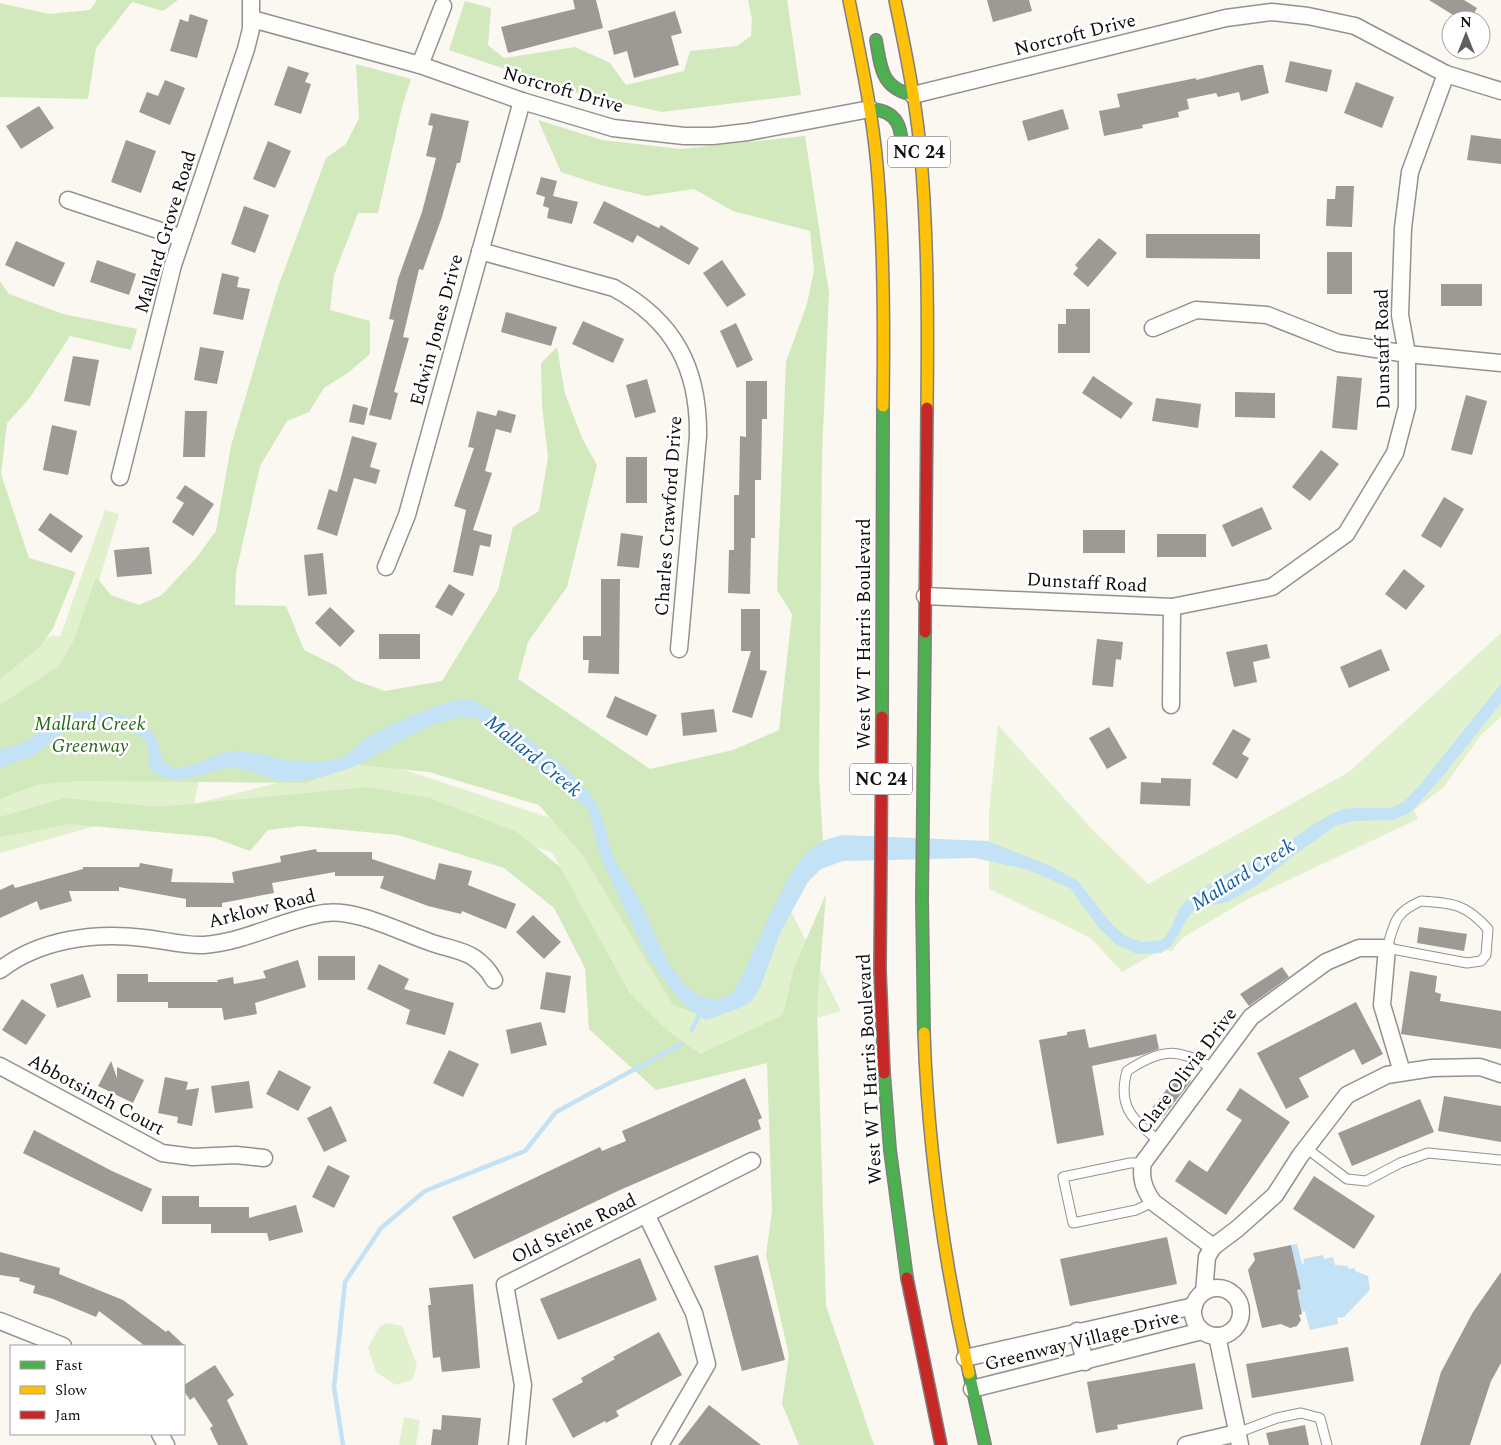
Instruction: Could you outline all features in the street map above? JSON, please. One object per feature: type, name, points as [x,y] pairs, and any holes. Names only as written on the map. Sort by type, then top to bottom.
[{"type":"main road","name":"West W T Harris Boulevard","points":[[849,0],[870,109],[878,174],[884,311],[881,1029],[886,1126],[900,1238],[915,1332],[941,1445]]},
{"type":"main road","name":"NC 24","points":[[895,0],[914,96],[922,184],[926,274],[924,1022],[934,1169],[950,1281],[964,1358],[985,1445]]},
{"type":"main road","points":[[874,27],[886,80],[895,91],[914,96]]},
{"type":"main road","points":[[870,109],[888,110],[896,119],[904,171]]},
{"type":"main road","points":[[912,209],[926,274]]},
{"type":"street","name":"Mallard Grove Road","points":[[120,476],[182,238],[246,49],[252,19],[251,0]]},
{"type":"street","points":[[420,65],[444,6]]},
{"type":"street","name":"Norcroft Drive","points":[[914,96],[1217,20],[1272,12],[1308,16],[1355,26],[1446,74],[1501,91]]},
{"type":"street","name":"Norcroft Drive","points":[[252,19],[420,65],[522,102],[613,128],[684,136],[748,132],[870,109]]},
{"type":"street","name":"Dunstaff Road","points":[[925,596],[1172,607],[1272,587],[1346,534],[1395,453],[1407,407],[1407,354],[1400,315],[1403,228],[1410,172],[1446,74]]},
{"type":"street","name":"Edwin Jones Drive","points":[[386,567],[407,515],[522,102]]},
{"type":"street","points":[[68,200],[182,238]]},
{"type":"street","name":"Charles Crawford Drive","points":[[480,251],[614,288],[634,299],[652,314],[671,335],[686,363],[695,386],[698,436],[679,649]]},
{"type":"street","points":[[1153,328],[1196,310],[1267,315],[1338,343],[1407,354],[1501,363]]},
{"type":"street","points":[[1171,705],[1172,607]]},
{"type":"street","name":"Arklow Road","points":[[0,970],[14,959],[29,952],[90,937],[128,936],[174,943],[204,945],[222,942],[326,913],[355,916],[473,957],[494,980]]},
{"type":"street","name":"Clare Olivia Drive","points":[[1213,1247],[1153,1202],[1146,1192],[1141,1175],[1143,1163],[1251,1017],[1326,962],[1359,948],[1387,948]]},
{"type":"street","points":[[1387,948],[1382,1005],[1402,1072]]},
{"type":"street","name":"Abbotsinch Court","points":[[0,1066],[138,1142],[162,1153],[193,1158],[236,1155],[264,1158]]},
{"type":"street","points":[[1186,1445],[1238,1439],[1210,1334],[1193,1315],[1194,1306],[1204,1292],[1207,1257],[1213,1247],[1237,1229],[1275,1195],[1306,1148],[1347,1095],[1387,1075],[1402,1072],[1432,1068],[1480,1067],[1501,1074]]},
{"type":"street","name":"Old Steine Road","points":[[517,1445],[523,1385],[505,1285],[647,1216],[752,1161]]},
{"type":"street","points":[[647,1216],[694,1312],[707,1364],[660,1445]]},
{"type":"street","points":[[1204,1292],[1219,1288],[1234,1295],[1238,1302],[1240,1317],[1232,1331],[1210,1334]]},
{"type":"street","name":"Greenway Village Drive","points":[[964,1358],[1194,1306]]},
{"type":"street","points":[[0,1321],[60,1345]]},
{"type":"street","points":[[1077,1331],[1085,1362]]},
{"type":"street","name":"Greenway Village Drive","points":[[972,1390],[1210,1334]]},
{"type":"lane","points":[[1421,901],[1447,903],[1473,912],[1488,929],[1486,956],[1481,961],[1467,963],[1387,948],[1396,920],[1405,908],[1421,901]]},
{"type":"lane","points":[[1159,1141],[1138,1124],[1127,1110],[1122,1088],[1127,1072],[1146,1059],[1172,1053],[1192,1056],[1212,1068]]},
{"type":"lane","points":[[1306,1148],[1347,1179],[1366,1181],[1400,1163],[1428,1153],[1501,1160]]},
{"type":"lane","points":[[1143,1163],[1130,1163],[1063,1177],[1073,1223],[1136,1210],[1153,1202]]},
{"type":"lane","points":[[1238,1439],[1277,1418],[1301,1413],[1320,1418],[1327,1445]]},
{"type":"green space","points":[[97,0],[178,0],[163,11],[132,2],[96,48],[88,99],[0,97],[0,3],[49,14],[90,10]]},
{"type":"green space","points":[[748,0],[787,0],[801,95],[662,112],[572,92],[449,50],[465,1],[491,8],[488,45],[504,58],[575,47],[610,63],[626,85],[684,71],[690,51],[737,46],[751,36],[752,20]]},
{"type":"green space","points":[[356,64],[411,79],[402,107],[378,213],[358,213],[334,275],[330,310],[370,321],[370,354],[349,372],[324,388],[309,412],[287,421],[260,466],[236,573],[235,605],[286,606],[304,650],[338,667],[354,680],[385,691],[442,681],[498,590],[513,527],[539,511],[548,457],[542,405],[541,363],[557,347],[565,394],[583,440],[597,465],[567,587],[528,642],[518,679],[650,769],[733,750],[779,730],[792,614],[777,590],[786,362],[807,304],[814,271],[810,231],[733,211],[694,189],[646,196],[597,184],[561,172],[538,120],[602,140],[681,149],[805,136],[829,293],[822,456],[819,776],[824,859],[783,919],[760,967],[709,1018],[673,1005],[584,857],[539,805],[429,772],[352,764],[306,783],[78,781],[36,785],[0,799],[0,705],[59,666],[74,640],[96,577],[111,595],[139,605],[162,595],[197,557],[216,531],[231,446],[278,287],[326,158],[346,144],[359,118]]},
{"type":"green space","points":[[0,281],[9,294],[63,314],[137,329],[131,350],[70,336],[29,399],[7,423],[1,474],[29,558],[76,572],[53,628],[40,647],[0,679]]},
{"type":"green space","name":"Mallard Creek Greenway","points":[[105,510],[119,514],[81,641],[223,669],[194,804],[372,759],[783,895],[841,1011],[657,1066],[553,853],[367,790],[120,819],[0,853],[0,671],[52,635],[60,637]]},
{"type":"green space","points":[[1501,633],[1501,717],[1481,735],[1444,787],[1414,810],[1418,819],[1246,900],[1182,938],[1172,951],[1160,950],[1122,972],[1091,938],[989,889],[989,811],[998,725],[1091,828],[1148,884],[1349,772]]},
{"type":"green space","points":[[369,787],[430,798],[517,832],[560,867],[629,992],[668,1031],[700,1054],[783,1015],[794,968],[826,894],[817,1007],[826,1306],[874,1445],[799,1445],[782,1404],[789,1355],[766,1255],[772,1211],[767,1063],[656,1090],[589,1029],[585,968],[554,908],[504,868],[398,835],[302,826],[268,830],[250,851],[212,837],[70,824],[0,837],[0,817],[65,798],[159,807]]},
{"type":"green space","points":[[387,1323],[402,1326],[417,1365],[412,1380],[396,1385],[376,1372],[368,1348],[380,1326]]},
{"type":"green space","points":[[404,1417],[420,1420],[416,1445],[399,1445]]},
{"type":"water","name":"Mallard Creek","points":[[1501,684],[1501,703],[1443,776],[1410,813],[1393,820],[1354,821],[1337,825],[1290,858],[1259,884],[1228,902],[1202,907],[1191,913],[1171,946],[1161,953],[1137,954],[1117,945],[1099,928],[1070,888],[1029,870],[975,858],[843,861],[821,869],[808,882],[780,933],[760,988],[752,1001],[740,1008],[706,1020],[688,1008],[673,992],[645,953],[600,856],[588,809],[477,718],[459,718],[442,721],[347,769],[303,781],[285,782],[236,768],[219,770],[188,778],[168,779],[158,775],[150,768],[147,742],[139,735],[119,729],[88,724],[68,728],[35,755],[0,768],[0,750],[28,739],[56,718],[70,713],[104,712],[128,717],[139,722],[155,736],[166,763],[176,768],[192,765],[230,751],[250,752],[300,761],[320,762],[338,759],[366,738],[386,727],[432,708],[468,699],[488,709],[517,730],[566,769],[586,789],[599,810],[614,858],[638,897],[658,942],[676,974],[687,986],[700,995],[717,999],[730,994],[739,982],[777,900],[800,861],[807,852],[819,843],[843,835],[987,841],[1049,865],[1078,881],[1109,921],[1125,936],[1142,942],[1162,940],[1169,931],[1181,906],[1207,885],[1283,845],[1317,822],[1338,811],[1353,808],[1391,807],[1404,801],[1418,787]]},
{"type":"water","points":[[1297,1244],[1302,1264],[1304,1263],[1303,1259],[1323,1255],[1324,1259],[1333,1257],[1335,1265],[1348,1266],[1349,1269],[1355,1268],[1355,1271],[1368,1276],[1370,1290],[1344,1317],[1337,1318],[1338,1324],[1310,1330],[1305,1311],[1302,1312],[1297,1290],[1301,1289],[1291,1245]]},
{"type":"building","points":[[573,0],[596,0],[603,28],[508,53],[501,27],[575,9]]},
{"type":"building","points":[[987,0],[1029,0],[1032,11],[993,22]]},
{"type":"building","points":[[1429,0],[1464,0],[1477,8],[1476,10],[1445,10]]},
{"type":"building","points":[[675,11],[682,33],[671,36],[679,65],[634,78],[627,51],[614,55],[608,31]]},
{"type":"building","points":[[190,14],[208,20],[197,58],[170,51],[180,19],[188,22]]},
{"type":"building","points":[[1290,61],[1332,70],[1327,92],[1285,82]]},
{"type":"building","points":[[1263,65],[1269,93],[1241,101],[1239,92],[1218,97],[1216,93],[1187,99],[1189,109],[1178,112],[1179,117],[1142,125],[1143,128],[1104,136],[1099,111],[1120,107],[1117,94],[1196,78],[1196,80]]},
{"type":"building","points":[[288,66],[309,73],[305,82],[311,84],[301,114],[274,105]]},
{"type":"building","points":[[165,80],[185,88],[170,125],[139,112],[147,92],[158,96]]},
{"type":"building","points":[[1356,82],[1394,97],[1382,128],[1344,113]]},
{"type":"building","points":[[39,106],[54,128],[21,149],[6,126]]},
{"type":"building","points":[[1063,109],[1069,129],[1028,141],[1022,121]]},
{"type":"building","points":[[431,113],[469,121],[460,163],[457,163],[442,217],[423,270],[419,269],[403,337],[409,338],[394,392],[398,393],[391,420],[369,415],[394,320],[389,319],[398,279],[422,212],[436,158],[426,156],[433,126],[428,125]]},
{"type":"building","points":[[1471,135],[1501,139],[1501,164],[1467,160]]},
{"type":"building","points":[[126,140],[156,151],[141,193],[111,182]]},
{"type":"building","points":[[268,141],[291,151],[275,188],[253,179]]},
{"type":"building","points":[[541,177],[557,181],[553,196],[578,202],[572,224],[547,218],[549,208],[543,206],[545,197],[536,194]]},
{"type":"building","points":[[1336,186],[1354,186],[1352,227],[1326,226],[1327,199],[1335,199]]},
{"type":"building","points":[[604,201],[659,228],[661,225],[699,248],[689,265],[637,235],[633,243],[593,223]]},
{"type":"building","points":[[244,206],[269,215],[255,253],[231,244]]},
{"type":"building","points":[[1146,234],[1260,234],[1260,259],[1146,258]]},
{"type":"building","points":[[1099,238],[1117,253],[1088,287],[1073,274],[1078,268],[1075,265]]},
{"type":"building","points":[[16,241],[65,263],[54,287],[5,265]]},
{"type":"building","points":[[1327,252],[1352,252],[1352,294],[1327,294]]},
{"type":"building","points":[[97,260],[136,274],[129,295],[90,282]]},
{"type":"building","points":[[722,260],[746,295],[727,307],[703,273]]},
{"type":"building","points":[[222,273],[239,277],[237,287],[250,289],[243,320],[213,314]]},
{"type":"building","points":[[1441,284],[1482,284],[1482,306],[1441,306]]},
{"type":"building","points":[[1066,309],[1090,309],[1090,353],[1058,353],[1058,324],[1066,324]]},
{"type":"building","points":[[506,312],[557,327],[551,346],[501,332]]},
{"type":"building","points":[[583,321],[624,339],[613,363],[572,344]]},
{"type":"building","points":[[736,323],[753,360],[737,368],[720,331]]},
{"type":"building","points":[[200,347],[224,351],[217,384],[194,380]]},
{"type":"building","points":[[73,356],[99,360],[90,406],[64,401]]},
{"type":"building","points":[[1093,376],[1133,403],[1121,419],[1082,393]]},
{"type":"building","points":[[1337,376],[1362,378],[1357,430],[1332,428]]},
{"type":"building","points":[[647,379],[656,412],[635,418],[626,385]]},
{"type":"building","points":[[746,381],[767,381],[767,419],[762,419],[761,480],[755,480],[755,538],[751,538],[750,594],[728,593],[729,550],[734,550],[734,495],[739,495],[740,436],[746,437]]},
{"type":"building","points":[[1235,392],[1275,393],[1275,418],[1235,417]]},
{"type":"building","points":[[1466,395],[1487,401],[1472,455],[1451,450]]},
{"type":"building","points":[[1156,398],[1201,404],[1198,428],[1152,421]]},
{"type":"building","points":[[353,404],[368,408],[364,425],[349,422]]},
{"type":"building","points":[[498,410],[516,415],[511,433],[496,429],[485,471],[492,473],[473,530],[492,535],[490,547],[480,545],[473,576],[453,572],[466,510],[454,506],[474,448],[468,447],[477,411],[496,416]]},
{"type":"building","points":[[185,411],[207,411],[205,457],[183,457]]},
{"type":"building","points":[[52,425],[77,431],[68,475],[43,470]]},
{"type":"building","points":[[352,436],[377,443],[370,467],[380,470],[376,484],[354,478],[337,536],[317,529],[329,489],[337,492]]},
{"type":"building","points":[[1321,450],[1339,464],[1310,501],[1292,487]]},
{"type":"building","points":[[626,457],[647,457],[647,503],[626,503]]},
{"type":"building","points":[[185,485],[214,504],[193,536],[172,522],[184,503],[176,498]]},
{"type":"building","points":[[1444,497],[1464,509],[1441,548],[1421,536]]},
{"type":"building","points":[[1262,507],[1272,529],[1232,547],[1222,525]]},
{"type":"building","points":[[50,513],[83,536],[71,553],[38,530]]},
{"type":"building","points":[[1083,530],[1125,530],[1125,553],[1083,553]]},
{"type":"building","points":[[621,533],[643,536],[639,568],[617,566]]},
{"type":"building","points":[[1157,534],[1206,534],[1206,557],[1157,557]]},
{"type":"building","points":[[149,547],[152,574],[117,577],[114,550]]},
{"type":"building","points":[[323,553],[327,594],[308,596],[304,555]]},
{"type":"building","points":[[1404,569],[1425,586],[1406,610],[1385,594]]},
{"type":"building","points":[[601,579],[620,579],[619,674],[588,673],[589,660],[583,660],[583,636],[601,636]]},
{"type":"building","points":[[449,584],[465,594],[452,616],[435,607]]},
{"type":"building","points":[[330,607],[355,631],[340,647],[315,623]]},
{"type":"building","points":[[741,609],[760,609],[760,670],[767,671],[752,718],[732,712],[751,651],[741,651]]},
{"type":"building","points":[[379,634],[420,634],[420,659],[379,659]]},
{"type":"building","points":[[1097,639],[1123,642],[1121,660],[1116,659],[1113,687],[1092,685]]},
{"type":"building","points":[[1267,644],[1270,658],[1253,662],[1257,682],[1234,687],[1226,652]]},
{"type":"building","points":[[1381,649],[1390,670],[1349,688],[1340,667]]},
{"type":"building","points":[[615,696],[657,715],[647,736],[606,717]]},
{"type":"building","points":[[714,709],[717,732],[683,736],[681,713]]},
{"type":"building","points":[[1109,727],[1127,758],[1107,769],[1089,738]]},
{"type":"building","points":[[1233,729],[1251,739],[1242,754],[1249,758],[1237,779],[1212,764]]},
{"type":"building","points":[[1161,778],[1191,779],[1190,806],[1140,804],[1141,782],[1161,783]]},
{"type":"building","points":[[316,849],[317,852],[372,852],[372,859],[435,880],[439,863],[472,871],[468,885],[516,904],[506,929],[462,911],[461,914],[428,906],[380,888],[384,876],[335,876],[335,872],[272,883],[274,893],[222,903],[222,907],[186,907],[186,899],[119,887],[119,891],[69,891],[72,901],[40,910],[37,901],[0,918],[0,890],[13,884],[15,888],[83,869],[83,867],[139,867],[140,863],[173,869],[171,882],[234,883],[232,872],[281,862],[280,856]]},
{"type":"building","points":[[533,915],[561,942],[544,959],[516,932]]},
{"type":"building","points":[[1419,927],[1467,934],[1464,951],[1417,943]]},
{"type":"building","points":[[318,956],[355,956],[355,980],[318,980]]},
{"type":"building","points":[[298,960],[306,987],[255,1003],[257,1014],[224,1020],[222,1008],[168,1008],[168,1002],[117,1002],[117,974],[148,974],[148,982],[218,982],[217,980],[233,977],[234,984],[266,978],[263,971]]},
{"type":"building","points":[[379,964],[409,979],[404,989],[454,1003],[445,1035],[406,1024],[410,1010],[367,989]]},
{"type":"building","points":[[1282,967],[1289,977],[1249,1006],[1240,994]]},
{"type":"building","points":[[1410,971],[1437,976],[1435,992],[1441,994],[1440,1001],[1501,1011],[1501,1049],[1401,1034]]},
{"type":"building","points":[[546,972],[571,976],[565,1013],[540,1009]]},
{"type":"building","points":[[83,974],[91,997],[57,1008],[50,984]]},
{"type":"building","points":[[22,999],[46,1015],[26,1045],[2,1030]]},
{"type":"building","points":[[1356,1002],[1383,1054],[1362,1065],[1354,1049],[1299,1078],[1309,1097],[1286,1109],[1257,1053]]},
{"type":"building","points":[[541,1022],[547,1045],[511,1054],[506,1030]]},
{"type":"building","points":[[1085,1029],[1089,1048],[1156,1034],[1159,1049],[1142,1055],[1092,1066],[1104,1135],[1057,1144],[1039,1040],[1067,1035],[1067,1032]]},
{"type":"building","points":[[449,1050],[479,1064],[463,1097],[433,1083]]},
{"type":"building","points":[[111,1061],[117,1078],[117,1067],[144,1080],[133,1103],[98,1086]]},
{"type":"building","points":[[279,1070],[311,1087],[298,1111],[266,1094]]},
{"type":"building","points":[[1180,1072],[1191,1081],[1163,1117],[1152,1108]]},
{"type":"building","points":[[165,1077],[188,1082],[186,1090],[199,1088],[192,1126],[177,1123],[178,1117],[158,1113]]},
{"type":"building","points":[[745,1078],[762,1118],[758,1120],[761,1129],[620,1190],[474,1259],[452,1217],[600,1147],[602,1151],[626,1141],[622,1131]]},
{"type":"building","points":[[249,1081],[253,1108],[215,1113],[211,1086]]},
{"type":"building","points":[[1240,1088],[1290,1122],[1226,1215],[1175,1181],[1189,1160],[1207,1172],[1242,1120],[1226,1110]]},
{"type":"building","points":[[1444,1096],[1501,1106],[1501,1142],[1438,1131]]},
{"type":"building","points":[[1420,1099],[1434,1132],[1352,1166],[1338,1133]]},
{"type":"building","points":[[331,1106],[347,1141],[324,1152],[307,1118]]},
{"type":"building","points":[[34,1130],[112,1171],[152,1189],[142,1212],[23,1153]]},
{"type":"building","points":[[328,1165],[350,1176],[334,1208],[312,1197]]},
{"type":"building","points":[[1314,1176],[1375,1216],[1354,1249],[1293,1209]]},
{"type":"building","points":[[162,1196],[199,1196],[199,1207],[249,1207],[249,1218],[296,1205],[303,1232],[269,1241],[267,1233],[211,1233],[211,1224],[162,1224]]},
{"type":"building","points":[[1167,1237],[1177,1284],[1070,1306],[1060,1259]]},
{"type":"building","points":[[1291,1245],[1301,1289],[1297,1290],[1302,1314],[1299,1315],[1301,1320],[1297,1326],[1290,1328],[1281,1324],[1262,1328],[1248,1270],[1255,1260],[1253,1253]]},
{"type":"building","points":[[0,1252],[60,1268],[59,1274],[123,1300],[166,1332],[168,1330],[184,1345],[144,1345],[99,1311],[96,1317],[53,1299],[33,1293],[35,1286],[19,1281],[20,1278],[0,1275]]},
{"type":"building","points":[[758,1255],[785,1360],[742,1371],[714,1266]]},
{"type":"building","points":[[640,1258],[657,1300],[558,1340],[540,1299]]},
{"type":"building","points":[[1501,1272],[1501,1363],[1491,1381],[1470,1445],[1420,1445],[1441,1372],[1473,1312]]},
{"type":"building","points":[[473,1284],[480,1368],[442,1372],[440,1357],[433,1358],[428,1305],[431,1305],[429,1288]]},
{"type":"building","points":[[659,1332],[682,1375],[616,1411],[619,1416],[606,1423],[605,1421],[573,1438],[552,1399],[583,1382],[581,1378],[615,1359],[613,1357]]},
{"type":"building","points":[[1348,1347],[1354,1381],[1252,1398],[1246,1364]]},
{"type":"building","points":[[1195,1363],[1203,1409],[1117,1425],[1118,1429],[1096,1433],[1087,1382]]},
{"type":"building","points":[[215,1365],[234,1395],[227,1400],[248,1445],[218,1445],[210,1428],[213,1426],[194,1397],[190,1400],[185,1392],[185,1384]]},
{"type":"building","points":[[709,1405],[761,1445],[678,1445]]},
{"type":"building","points":[[442,1415],[481,1418],[478,1445],[431,1445],[433,1429],[441,1430]]},
{"type":"building","points":[[1305,1425],[1309,1445],[1269,1445],[1266,1433]]},
{"type":"waterway","points":[[692,1030],[701,1011]]},
{"type":"waterway","points":[[343,1445],[334,1387],[345,1282],[381,1228],[425,1191],[525,1151],[556,1112],[681,1044]]},
{"type":"traffic: fast","points":[[876,40],[884,75],[894,87],[902,92],[913,95]]},
{"type":"traffic: fast","points":[[870,109],[889,114],[895,119],[901,133],[903,161]]},
{"type":"traffic: fast","points":[[882,717],[883,406]]},
{"type":"traffic: fast","points":[[924,1033],[922,899],[925,632]]},
{"type":"traffic: fast","points":[[884,1073],[890,1150],[907,1278]]},
{"type":"traffic: fast","points":[[969,1373],[985,1445]]},
{"type":"traffic: slow","points":[[849,0],[869,103],[877,165],[883,286],[883,406]]},
{"type":"traffic: slow","points":[[895,0],[915,109],[923,179],[927,277],[927,408]]},
{"type":"traffic: slow","points":[[924,1033],[933,1161],[952,1289],[969,1373]]},
{"type":"traffic: jam","points":[[925,632],[927,408]]},
{"type":"traffic: jam","points":[[882,717],[880,970],[884,1073]]},
{"type":"traffic: jam","points":[[907,1278],[941,1445]]}]
